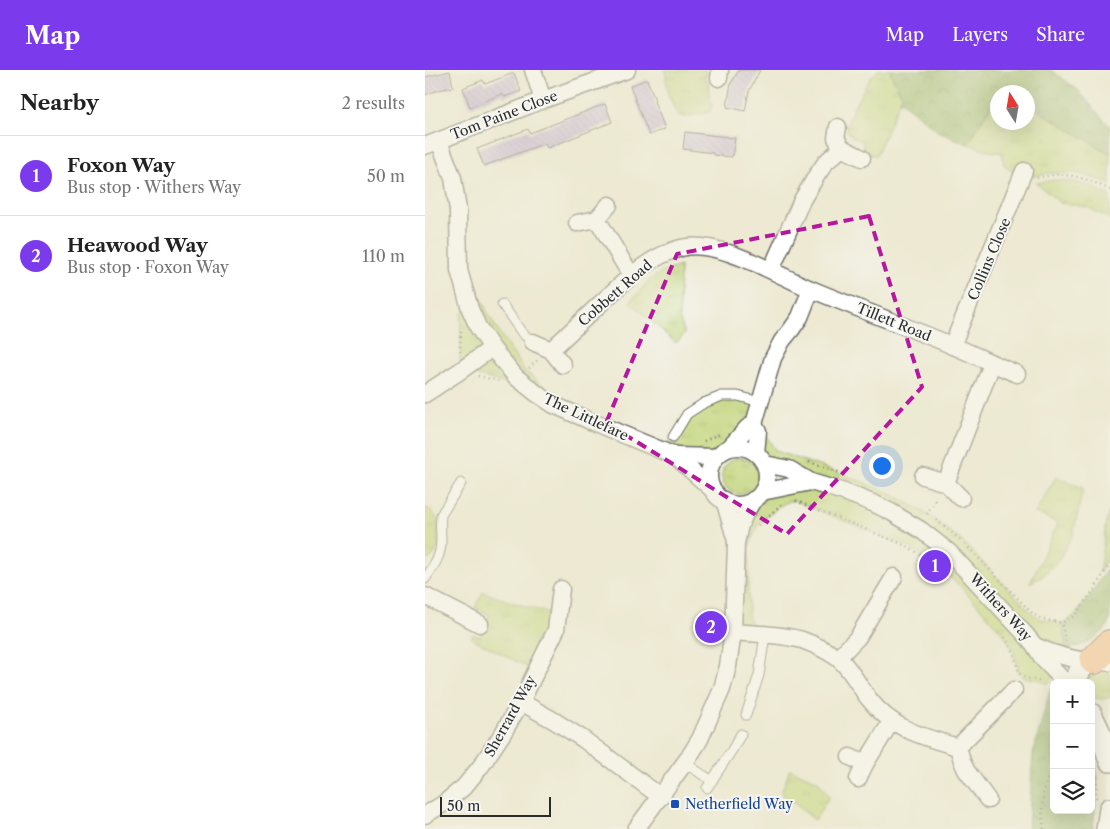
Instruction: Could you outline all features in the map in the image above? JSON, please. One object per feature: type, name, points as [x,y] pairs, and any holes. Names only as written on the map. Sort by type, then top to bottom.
[{"type":"street","points":[[533,70],[543,100]]},
{"type":"street","name":"Tom Paine Close","points":[[432,143],[627,70]]},
{"type":"street","points":[[838,127],[836,138],[842,148],[862,158]]},
{"type":"street","name":"The Littlefare","points":[[432,143],[453,178],[458,210],[459,270],[470,309],[478,327],[492,348],[516,377],[554,405],[675,456],[719,496]]},
{"type":"street","points":[[771,270],[802,200],[826,162],[842,148]]},
{"type":"street","name":"Collins Close","points":[[952,346],[1022,176]]},
{"type":"street","points":[[577,223],[597,219],[609,205]]},
{"type":"street","points":[[597,219],[631,275]]},
{"type":"street","name":"Cobbett Road","points":[[551,350],[631,275],[656,257],[682,247],[704,246],[771,270]]},
{"type":"street","name":"Tillett Road","points":[[771,270],[811,289],[1017,374]]},
{"type":"street","points":[[736,543],[719,496],[711,486],[710,474],[713,462],[723,446],[754,424],[773,358],[782,341],[799,317],[811,289]]},
{"type":"street","points":[[533,342],[551,350],[563,365]]},
{"type":"street","points":[[425,394],[492,348]]},
{"type":"street","points":[[946,483],[992,364]]},
{"type":"street","points":[[636,829],[661,797],[700,739],[722,689],[728,666],[733,632],[736,543],[740,525],[745,514],[766,484],[767,474],[761,459],[758,431],[754,424]]},
{"type":"street","points":[[723,446],[748,448],[761,459]]},
{"type":"street","name":"The Littlefare","points":[[675,456],[723,446]]},
{"type":"street","name":"Withers Way","points":[[761,459],[789,469],[811,482],[875,504],[905,520],[937,541],[963,566],[1062,679]]},
{"type":"street","points":[[923,476],[946,483],[961,498]]},
{"type":"street","name":"Withers Way","points":[[758,496],[791,493],[811,482]]},
{"type":"street","points":[[719,496],[731,503],[738,504],[746,503],[758,496]]},
{"type":"street","points":[[838,658],[858,637],[893,577]]},
{"type":"street","name":"Sherrard Way","points":[[425,815],[443,804],[464,787],[503,733],[521,702],[556,630],[561,589]]},
{"type":"street","points":[[425,597],[480,624]]},
{"type":"street","points":[[733,632],[785,637],[802,640],[817,646],[838,658],[847,667],[869,700],[891,722],[915,734],[958,747]]},
{"type":"street","name":"Withers Way","points":[[1035,646],[1059,656],[1078,660],[1101,656]]},
{"type":"street","points":[[1076,679],[1079,671],[1085,664],[1101,656]]},
{"type":"street","points":[[958,747],[1014,690]]},
{"type":"street","points":[[521,702],[583,739],[661,797]]},
{"type":"street","points":[[1095,711],[1110,710]]},
{"type":"street","points":[[850,757],[862,772],[891,722]]},
{"type":"street","points":[[1095,722],[1103,738],[1103,765]]},
{"type":"street","points":[[958,747],[966,770],[988,800]]},
{"type":"street","points":[[1103,806],[1107,829]]},
{"type":"lane","points":[[502,304],[522,332],[533,342]]},
{"type":"lane","points":[[673,436],[687,414],[704,403],[723,396],[738,396],[760,402]]},
{"type":"lane","points":[[425,579],[437,560],[440,551],[441,515],[461,482]]},
{"type":"lane","points":[[746,715],[759,675],[765,635]]},
{"type":"lane","points":[[685,763],[710,784],[741,734]]},
{"type":"path","points":[[1022,176],[1033,179],[1053,175],[1073,176],[1110,190]]},
{"type":"path","points":[[516,377],[551,350]]},
{"type":"path","points":[[701,442],[723,446]]},
{"type":"path","points":[[927,514],[946,483]]},
{"type":"path","points":[[758,525],[781,505],[791,493],[909,547],[946,573]]},
{"type":"path","points":[[1065,641],[1062,624],[1075,615],[1110,564]]},
{"type":"path","points":[[1003,633],[1013,651],[1019,673],[1023,677],[1039,680],[1047,684]]},
{"type":"path","points":[[1103,765],[1098,776],[1103,806]]},
{"type":"path","points":[[1044,829],[1042,796],[1046,780],[1052,769]]},
{"type":"highlighted area","points":[[869,216],[922,387],[787,534],[606,423],[677,254]]},
{"type":"green space","points":[[665,70],[707,70],[705,80],[708,81],[712,105],[710,112],[685,117],[677,115],[668,93]]},
{"type":"green space","points":[[878,70],[890,70],[902,95],[876,156],[863,151],[863,141],[854,138],[847,131],[846,127],[854,106],[871,77]]},
{"type":"green space","points":[[890,70],[1051,70],[1077,89],[1110,127],[1110,154],[1035,108],[1035,85],[990,85],[990,108],[968,144],[940,133],[900,100],[902,95]]},
{"type":"green space","points":[[990,108],[990,130],[1035,130],[1035,108],[1110,154],[1110,185],[1107,182],[1076,173],[1049,173],[1031,177],[1033,168],[1018,163],[1014,173],[1004,165],[1002,153],[968,144]]},
{"type":"green space","points":[[1055,180],[1083,184],[1110,196],[1110,219],[1087,207],[1060,203],[1036,183]]},
{"type":"green space","points":[[458,234],[474,281],[488,314],[505,342],[525,371],[569,406],[517,377],[509,384],[460,371],[461,314],[470,308]]},
{"type":"green space","points":[[680,266],[679,317],[685,334],[676,343],[630,302],[658,274]]},
{"type":"green space","points":[[722,396],[750,399],[762,418],[763,431],[776,451],[878,488],[927,514],[959,538],[1033,614],[1041,619],[1062,623],[1066,650],[1052,654],[1057,673],[1047,684],[1039,680],[1023,677],[1019,673],[1013,651],[1003,633],[960,586],[939,567],[909,547],[793,500],[781,505],[758,525],[749,547],[749,620],[756,634],[733,632],[736,543],[753,500],[810,482],[756,453],[758,431],[739,437],[716,457],[638,441],[677,444],[676,439],[687,414]]},
{"type":"green space","points":[[740,458],[752,464],[758,476],[752,488],[740,494],[728,488],[722,476],[728,464]]},
{"type":"green space","points":[[1056,477],[1083,488],[1073,534],[1060,558],[1043,576],[1030,583],[1058,523],[1035,513]]},
{"type":"green space","points":[[425,507],[432,511],[438,521],[438,548],[432,557],[425,561]]},
{"type":"green space","points":[[1110,509],[1110,550],[1099,573],[1106,522]]},
{"type":"green space","points":[[1110,564],[1110,620],[1105,630],[1088,643],[1066,650],[1062,624],[1075,615]]},
{"type":"green space","points":[[483,592],[549,613],[550,625],[529,668],[471,638],[473,634],[480,637],[489,618],[488,614],[475,608]]},
{"type":"green space","points":[[1102,670],[1110,673],[1110,697],[1105,699],[1095,697],[1095,679],[1088,679],[1093,673]]},
{"type":"green space","points":[[1050,690],[1050,814],[1094,814],[1093,829],[1028,829],[1033,753]]},
{"type":"green space","points":[[1095,765],[1098,776],[1095,808]]},
{"type":"green space","points":[[790,769],[818,781],[829,797],[815,820],[781,793]]},
{"type":"building","points":[[739,70],[760,70],[749,91],[745,111],[727,107],[731,83]]},
{"type":"building","points":[[450,71],[453,87],[425,95],[425,77]]},
{"type":"building","points":[[514,73],[521,91],[504,97],[502,94],[470,107],[463,88],[483,80],[485,84]]},
{"type":"building","points":[[647,79],[665,129],[649,135],[630,86]]},
{"type":"building","points":[[605,104],[612,122],[547,148],[545,143],[484,166],[477,149],[528,129],[530,133]]},
{"type":"building","points":[[685,132],[735,138],[732,157],[683,149]]},
{"type":"place","name":"Foxon Way","points":[[935,566]]},
{"type":"place","name":"Heawood Way","points":[[711,627]]},
{"type":"place","name":"Netherfield Way","points":[[675,804]]}]
